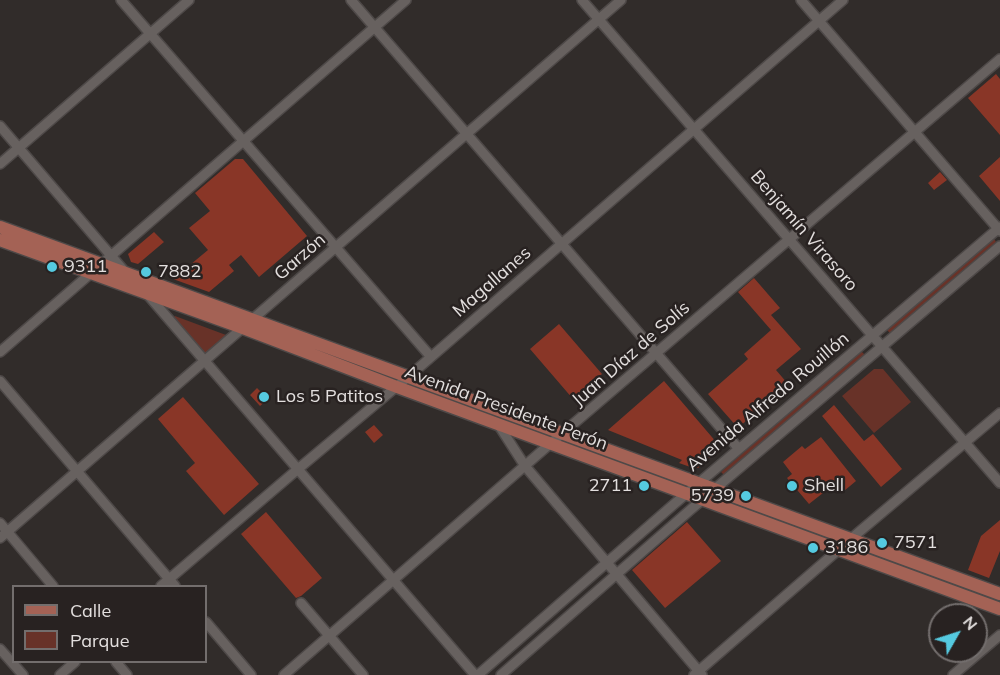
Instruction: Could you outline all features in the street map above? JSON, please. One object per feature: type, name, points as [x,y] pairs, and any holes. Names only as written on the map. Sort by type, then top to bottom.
[{"type":"main road","name":"Avenida Presidente Perón","points":[[0,227],[127,274],[397,387],[1000,609]]},
{"type":"main road","name":"Avenida Presidente Perón","points":[[0,240],[148,295],[248,324],[408,377],[1000,594]]},
{"type":"street","points":[[121,0],[431,357]]},
{"type":"street","points":[[0,164],[189,0]]},
{"type":"street","points":[[351,0],[739,449]]},
{"type":"street","points":[[0,352],[406,0]]},
{"type":"street","name":"Benjamín Virasoro","points":[[582,0],[1000,483]]},
{"type":"street","name":"Garzón","points":[[4,535],[621,0]]},
{"type":"street","points":[[801,0],[999,229]]},
{"type":"street","name":"Magallanes","points":[[172,583],[298,469],[397,387],[843,0]]},
{"type":"street","name":"Juan Díaz de Solís","points":[[284,675],[1000,59]]},
{"type":"street","points":[[0,126],[127,274]]},
{"type":"street","name":"Avenida Alfredo Rouillón","points":[[476,675],[999,229]]},
{"type":"street","name":"Avenida Alfredo Rouillón","points":[[501,675],[1000,246]]},
{"type":"street","points":[[148,295],[476,675]]},
{"type":"street","points":[[0,381],[172,583]]},
{"type":"street","points":[[498,424],[525,466],[698,674],[838,550],[1000,413]]},
{"type":"street","points":[[0,523],[4,535],[52,585]]},
{"type":"street","points":[[302,603],[363,675]]},
{"type":"street","points":[[207,623],[251,675]]},
{"type":"street","points":[[953,675],[1000,635]]},
{"type":"street","points":[[0,649],[12,663]]},
{"type":"street","points":[[12,663],[23,675]]},
{"type":"street","points":[[60,675],[74,663]]},
{"type":"street","points":[[117,663],[127,675]]},
{"type":"green space","points":[[993,237],[996,242],[890,333],[886,329]]},
{"type":"green space","points":[[175,316],[227,337],[205,356],[173,318]]},
{"type":"green space","points":[[861,351],[865,355],[725,476],[721,472]]},
{"type":"green space","points":[[874,369],[883,369],[911,402],[874,433],[842,396]]},
{"type":"building","points":[[996,74],[1000,79],[1000,135],[968,98]]},
{"type":"building","points":[[1000,157],[1000,201],[979,176]]},
{"type":"building","points":[[235,159],[243,159],[307,236],[259,277],[241,255],[229,265],[234,271],[209,292],[173,279],[208,250],[189,228],[210,211],[195,193]]},
{"type":"building","points":[[940,172],[947,180],[934,190],[928,183]]},
{"type":"building","points":[[154,232],[164,242],[138,264],[131,262],[128,254]]},
{"type":"building","points":[[754,278],[780,308],[771,315],[801,349],[776,370],[788,384],[738,428],[708,394],[748,359],[744,354],[771,330],[738,292]]},
{"type":"building","points":[[559,324],[602,374],[573,399],[530,349]]},
{"type":"building","points":[[664,381],[717,443],[716,452],[698,468],[679,463],[682,460],[608,430]]},
{"type":"building","points":[[257,388],[268,399],[260,406],[250,395]]},
{"type":"building","points":[[183,397],[259,484],[224,515],[186,471],[195,463],[158,419]]},
{"type":"building","points":[[834,405],[864,441],[873,434],[902,469],[881,487],[822,416]]},
{"type":"building","points":[[374,425],[383,435],[374,443],[365,432]]},
{"type":"building","points":[[821,437],[856,481],[844,491],[837,482],[809,504],[787,478],[792,474],[783,462],[802,446],[805,449]]},
{"type":"building","points":[[266,512],[322,578],[296,598],[241,534]]},
{"type":"building","points":[[1000,520],[1000,551],[989,578],[968,570],[981,536]]},
{"type":"building","points":[[687,522],[721,561],[665,608],[632,570]]},
{"type":"place","name":"9311","points":[[52,267]]},
{"type":"place","name":"7882","points":[[146,272]]},
{"type":"place","name":"Los 5 Patitos","points":[[264,397]]},
{"type":"place","name":"2711","points":[[644,486]]},
{"type":"place","name":"Shell","points":[[792,486]]},
{"type":"place","name":"5739","points":[[746,496]]},
{"type":"place","name":"7571","points":[[882,543]]},
{"type":"place","name":"3186","points":[[813,548]]}]
